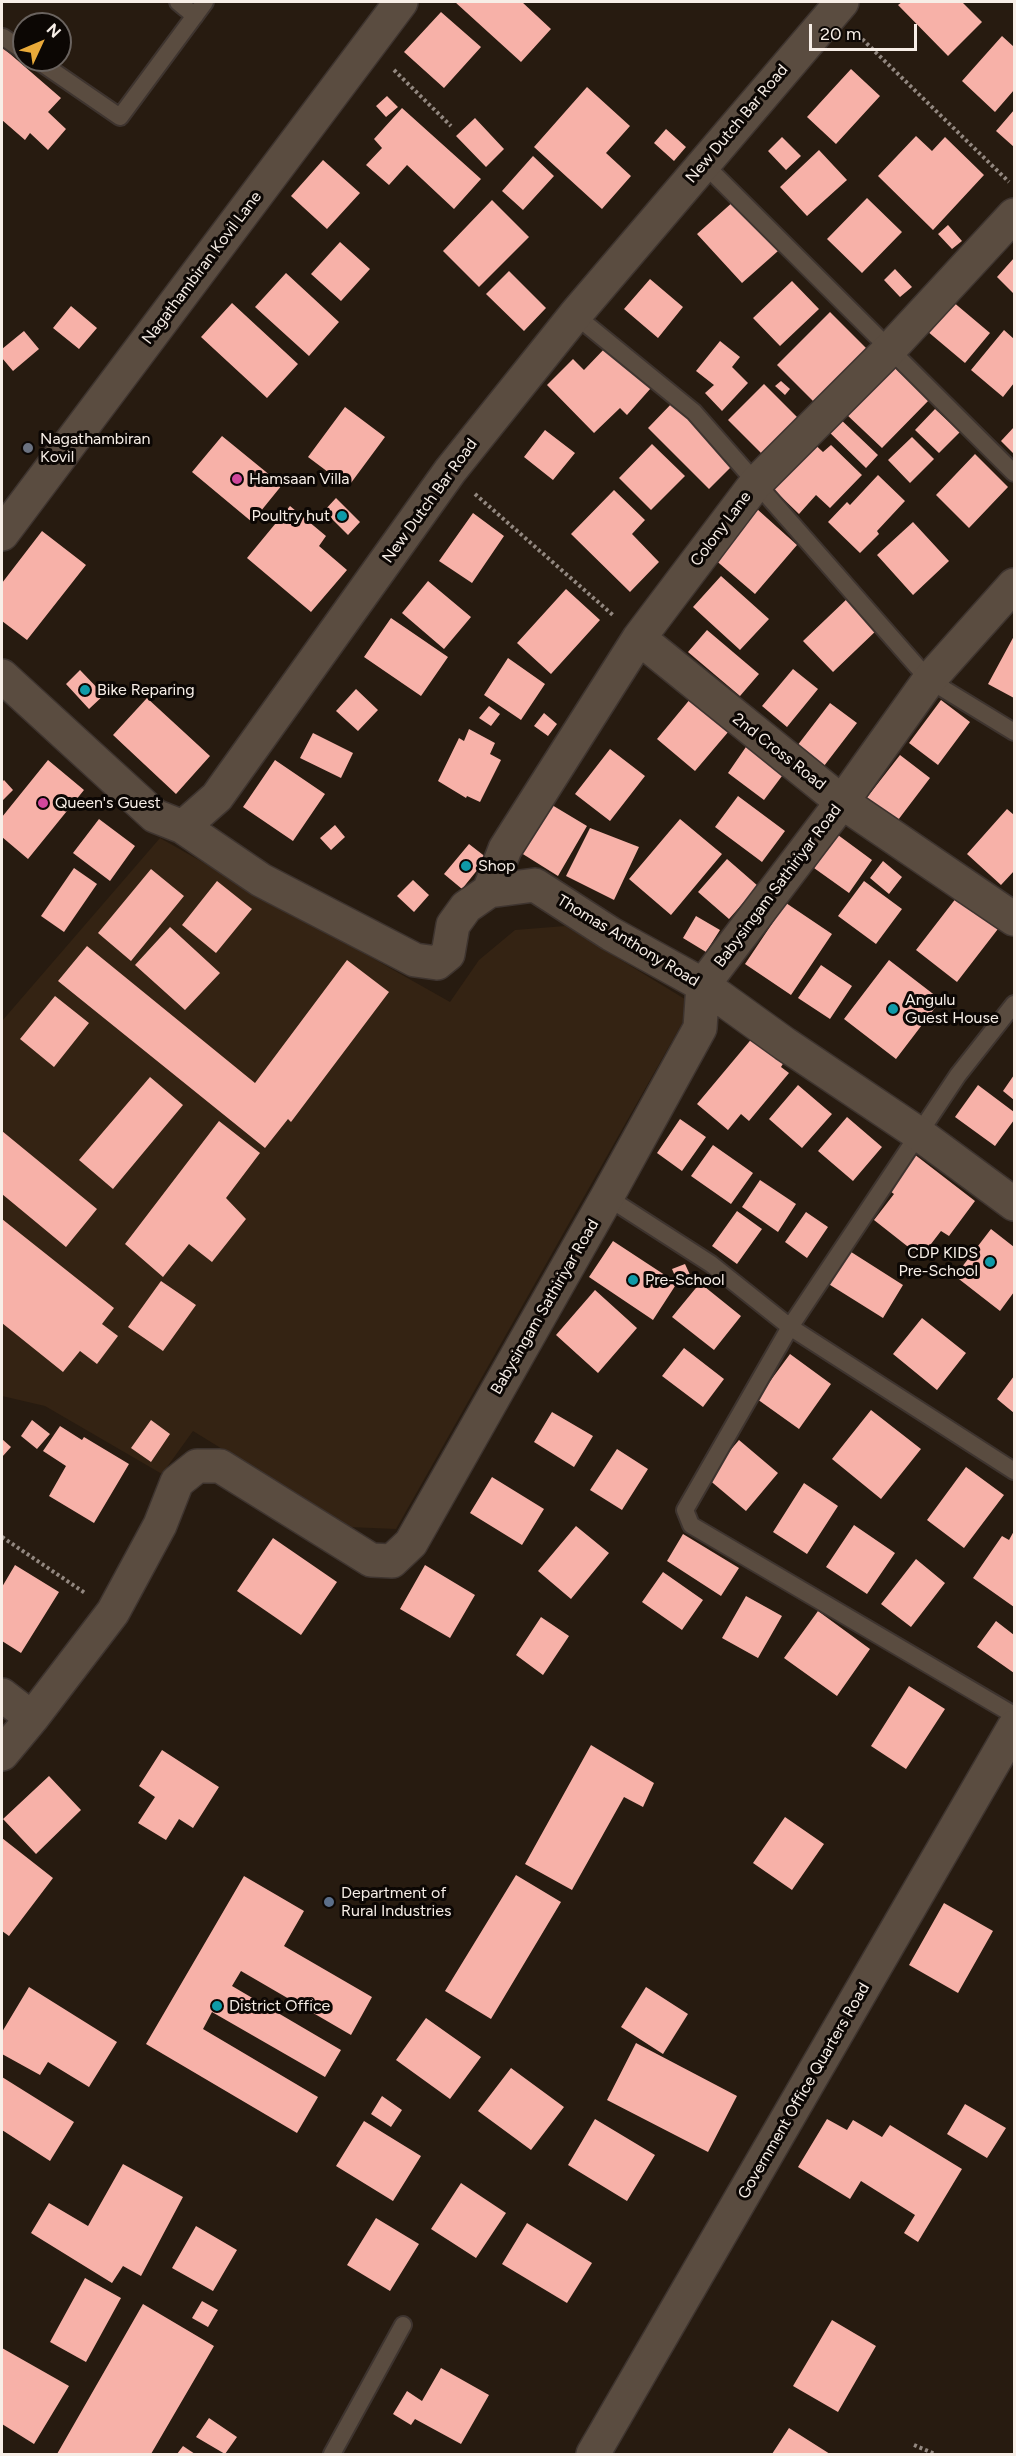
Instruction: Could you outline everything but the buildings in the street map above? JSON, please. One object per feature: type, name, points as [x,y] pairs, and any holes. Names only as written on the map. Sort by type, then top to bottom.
[{"type":"street","name":"Nagathambiran Kovil Lane","points":[[2,534],[402,2]]},
{"type":"street","name":"New Dutch Bar Road","points":[[183,827],[217,797],[450,471],[575,315],[838,6]]},
{"type":"street","name":"Colony Lane","points":[[489,891],[505,849],[639,638],[756,483],[890,349],[1014,214]]},
{"type":"street","name":"Babysingam Sathiriyar Road","points":[[2,1754],[113,1612],[160,1525],[177,1482],[197,1466],[220,1466],[371,1560],[392,1561],[411,1543],[700,1028],[703,985],[842,802],[929,680],[1014,585]]},
{"type":"street","name":"2nd Cross Road","points":[[639,638],[842,802],[1014,918]]},
{"type":"street","points":[[2,676],[155,816],[183,827]]},
{"type":"street","name":"Thomas Anthony Road","points":[[183,827],[261,880],[415,960],[437,963],[448,954],[453,925],[466,907],[489,891],[535,885],[610,934],[703,985],[785,1044],[919,1134],[1014,1204]]},
{"type":"street","points":[[2,1695],[32,1718]]},
{"type":"street","name":"Government Office Quarters Road","points":[[593,2454],[1014,1727]]},
{"type":"lane","points":[[178,2],[195,16]]},
{"type":"lane","points":[[54,72],[120,117],[205,2]]},
{"type":"lane","points":[[3,37],[12,43]]},
{"type":"lane","points":[[703,163],[1014,473]]},
{"type":"lane","points":[[575,315],[694,412],[929,680],[1014,732]]},
{"type":"lane","points":[[1014,1004],[958,1075],[790,1327],[685,1510],[691,1525],[1014,1715]]},
{"type":"lane","points":[[607,1197],[711,1264],[790,1327],[1014,1471]]},
{"type":"lane","points":[[332,2454],[403,2325]]},
{"type":"path","points":[[838,6],[1014,187]]},
{"type":"path","points":[[369,45],[451,126]]},
{"type":"path","points":[[450,471],[639,638]]},
{"type":"path","points":[[2,1537],[113,1612]]},
{"type":"path","points":[[914,2445],[935,2454]]},
{"type":"shaded area","points":[[160,838],[450,1002],[479,960],[515,930],[565,926],[693,1004],[396,1529],[349,1527],[193,1431],[162,1474],[45,1406],[2,1396],[2,1021]]},
{"type":"place","name":"Nagathambiran Kovil","points":[[28,448]]},
{"type":"place","name":"Hamsaan Villa","points":[[237,479]]},
{"type":"place","name":"Poultry hut","points":[[342,516]]},
{"type":"place","name":"Bike Reparing","points":[[85,690]]},
{"type":"place","name":"Queen's Guest","points":[[43,803]]},
{"type":"place","name":"Shop","points":[[466,866]]},
{"type":"place","name":"Angulu Guest House","points":[[893,1009]]},
{"type":"place","name":"CDP KIDS Pre-School","points":[[990,1262]]},
{"type":"place","name":"Pre-School","points":[[633,1280]]},
{"type":"place","name":"Department of Rural Industries","points":[[329,1902]]},
{"type":"place","name":"District Office","points":[[217,2006]]}]
